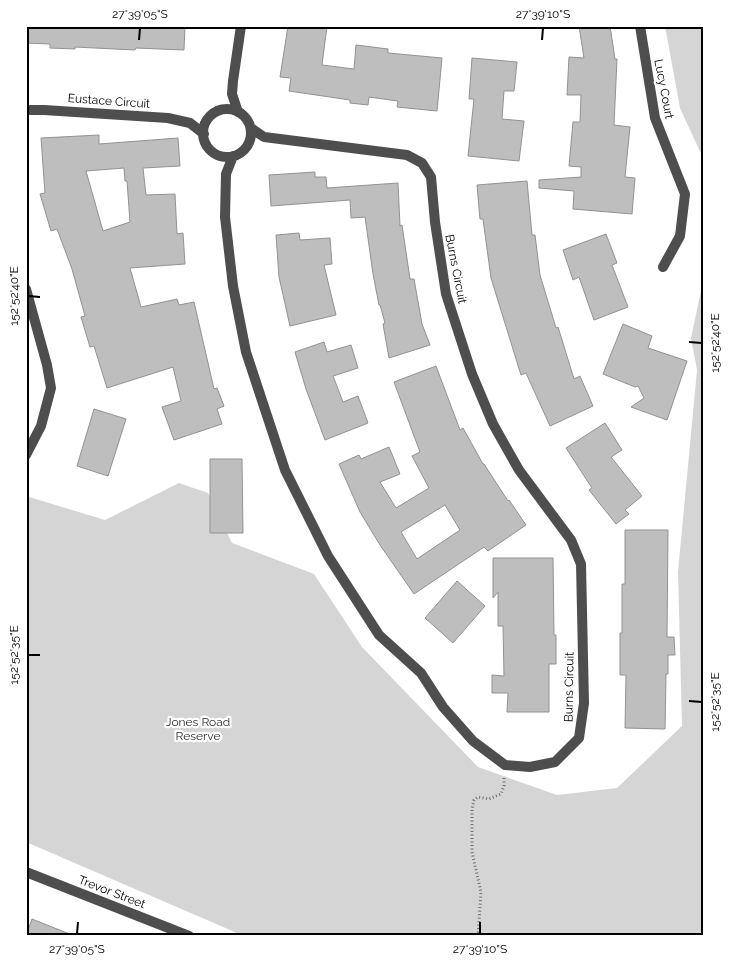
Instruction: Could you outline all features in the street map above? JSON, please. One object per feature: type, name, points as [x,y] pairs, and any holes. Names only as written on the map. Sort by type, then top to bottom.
[{"type":"street","points":[[224,109],[232,94],[242,26]]},
{"type":"street","name":"Lucy Court","points":[[640,26],[655,118],[685,194],[680,236],[663,267]]},
{"type":"street","points":[[232,94],[238,112]]},
{"type":"street","points":[[224,109],[232,109],[244,116],[251,128],[251,135],[246,148],[240,153],[226,157],[213,152],[208,147],[204,134],[207,120],[218,111],[224,109]]},
{"type":"street","name":"Eustace Circuit","points":[[26,110],[168,118],[190,123]]},
{"type":"street","points":[[190,123],[207,120]]},
{"type":"street","points":[[190,123],[204,134]]},
{"type":"street","points":[[251,128],[264,137]]},
{"type":"street","points":[[249,142],[264,137]]},
{"type":"street","name":"Burns Circuit","points":[[264,137],[406,155],[422,163],[431,177],[435,222],[446,294],[472,374],[493,424],[519,470],[571,540],[581,564],[584,703],[579,738],[554,762],[530,767],[505,765]]},
{"type":"street","points":[[220,155],[226,174],[225,216],[233,286],[246,352],[285,470],[328,556],[379,635],[421,673],[443,707],[473,742],[505,765]]},
{"type":"street","points":[[226,174],[233,156]]},
{"type":"street","points":[[26,289],[47,365],[51,388],[41,426],[26,455]]},
{"type":"street","name":"Trevor Street","points":[[26,872],[189,936]]},
{"type":"path","points":[[478,936],[481,892],[472,852],[472,809],[474,800],[478,797],[489,799],[501,794],[504,786],[505,765]]},
{"type":"green space","points":[[665,26],[703,26],[703,158],[680,108]]},
{"type":"green space","name":"Jones Road Reserve","points":[[703,281],[703,936],[244,936],[26,842],[26,496],[105,520],[179,483],[208,493],[232,543],[314,574],[362,647],[478,767],[557,795],[617,788],[682,726],[678,572],[697,370],[691,338]]},
{"type":"building","points":[[26,26],[185,26],[184,50],[50,48],[50,44],[26,43]]},
{"type":"building","points":[[288,26],[327,26],[322,65],[354,69],[356,45],[388,49],[388,53],[442,58],[437,111],[397,107],[398,101],[369,97],[368,105],[350,103],[350,100],[289,91],[291,78],[280,77]]},
{"type":"building","points":[[579,26],[610,26],[615,59],[617,59],[614,125],[630,127],[625,177],[635,178],[632,214],[573,209],[574,191],[539,188],[539,180],[581,177],[581,167],[569,166],[573,122],[580,122],[581,95],[567,95],[569,57],[584,58]]},
{"type":"building","points":[[472,58],[517,62],[514,91],[504,91],[502,119],[524,121],[519,161],[468,156],[474,99],[469,99]]},
{"type":"building","points":[[99,135],[99,144],[178,138],[180,166],[143,168],[146,195],[175,194],[177,234],[183,233],[185,264],[130,268],[141,307],[177,299],[179,305],[194,302],[214,389],[217,388],[224,406],[217,409],[222,424],[174,440],[162,407],[181,401],[173,367],[107,388],[94,346],[90,347],[81,317],[85,316],[72,269],[57,229],[51,231],[40,194],[45,193],[41,138]],"holes":[[[124,168],[125,181],[127,181],[130,222],[103,231],[86,171]]]},
{"type":"building","points":[[315,172],[315,177],[326,177],[327,188],[398,183],[400,226],[402,225],[410,279],[414,279],[422,324],[430,345],[389,358],[383,324],[385,323],[379,305],[373,274],[365,217],[351,218],[350,200],[271,206],[269,175]]},
{"type":"building","points":[[527,181],[532,235],[535,235],[540,275],[574,379],[580,376],[593,406],[550,426],[526,373],[521,375],[491,278],[483,219],[480,219],[477,185]]},
{"type":"building","points":[[299,233],[300,240],[330,238],[332,264],[324,265],[336,315],[290,326],[279,277],[276,235]]},
{"type":"building","points":[[606,234],[617,263],[612,265],[628,307],[594,320],[579,277],[573,280],[563,250]]},
{"type":"building","points":[[623,324],[652,336],[648,348],[687,361],[667,420],[631,407],[644,398],[638,386],[635,387],[603,374]]},
{"type":"building","points":[[324,342],[327,352],[351,345],[358,368],[333,376],[343,402],[358,396],[368,423],[325,440],[306,389],[295,352]]},
{"type":"building","points":[[436,366],[460,430],[463,428],[483,464],[526,525],[488,551],[484,547],[414,594],[360,512],[339,464],[359,455],[361,459],[389,447],[400,474],[380,482],[396,508],[429,488],[412,456],[420,452],[394,382]],"holes":[[[445,505],[460,530],[417,559],[401,532]]]},
{"type":"building","points":[[94,409],[126,419],[108,476],[77,466]]},
{"type":"building","points":[[605,423],[622,450],[611,457],[642,496],[625,510],[629,514],[616,524],[589,490],[592,488],[566,448]]},
{"type":"building","points":[[210,459],[242,459],[243,533],[210,533]]},
{"type":"building","points":[[625,530],[668,530],[667,637],[674,637],[675,655],[668,655],[665,729],[625,728],[626,675],[620,675],[620,633],[622,633],[622,584],[625,584]]},
{"type":"building","points":[[493,558],[553,558],[556,664],[549,664],[549,712],[507,712],[508,693],[492,693],[492,675],[504,676],[503,626],[498,626],[498,592],[493,598]]},
{"type":"building","points":[[457,581],[485,606],[453,643],[425,618]]},
{"type":"building","points":[[32,919],[72,935],[72,936],[26,936]]}]
